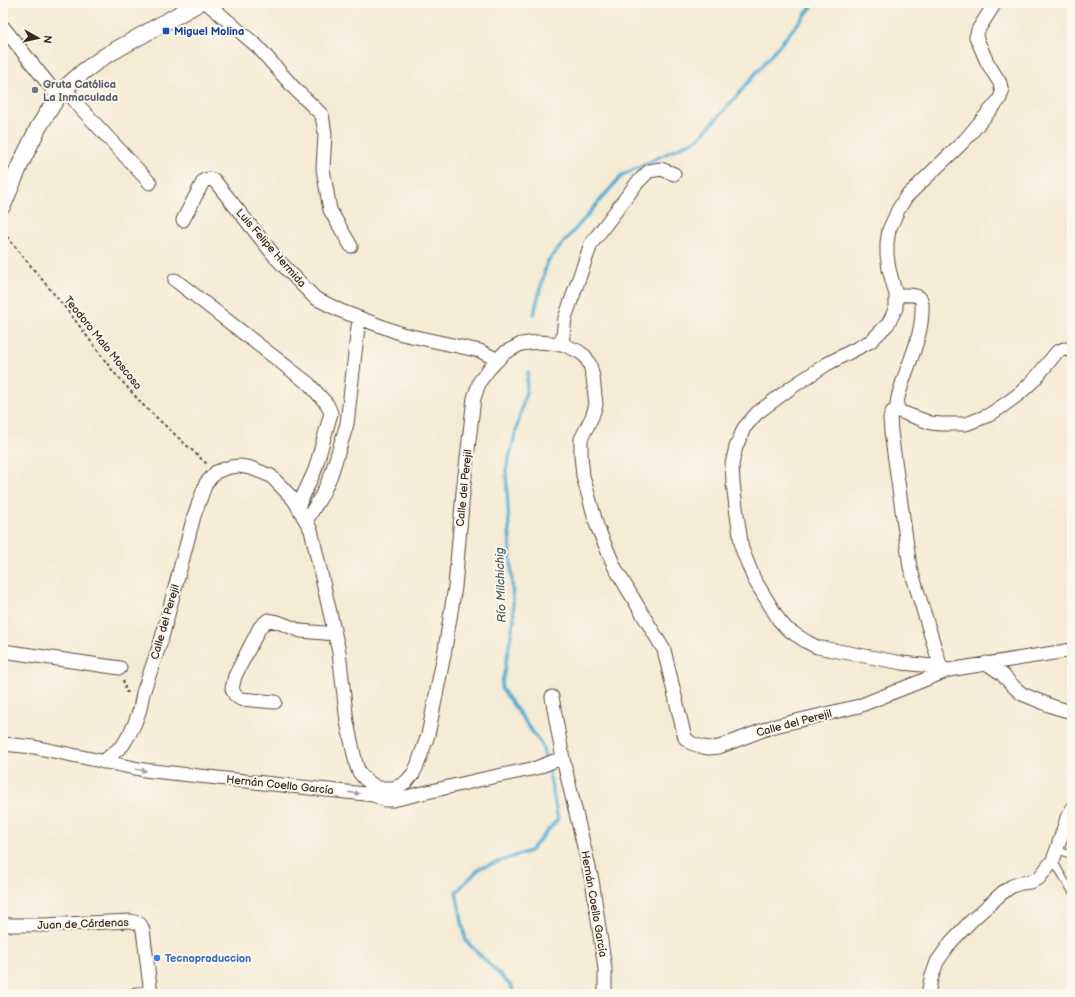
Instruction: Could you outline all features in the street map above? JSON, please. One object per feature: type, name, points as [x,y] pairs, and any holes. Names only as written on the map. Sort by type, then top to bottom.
[{"type":"street","points":[[3,205],[20,164],[38,128],[62,92],[84,71],[105,56],[199,3]]},
{"type":"street","points":[[207,3],[258,47],[294,88],[322,115],[325,134],[323,169],[330,210],[351,246]]},
{"type":"street","points":[[898,409],[892,412],[890,418],[891,432],[910,566],[945,669],[902,663],[818,647],[787,629],[779,620],[754,579],[742,550],[732,483],[732,464],[736,447],[744,428],[757,413],[792,387],[827,364],[871,341],[888,324],[896,308],[896,296],[889,269],[887,249],[889,230],[898,210],[906,197],[964,141],[999,100],[1002,93],[1000,83],[987,62],[976,37],[978,30],[995,3]]},
{"type":"street","points":[[3,26],[62,92],[78,105],[150,183]]},
{"type":"street","points":[[562,344],[565,318],[590,244],[637,183],[649,171],[661,169],[674,174]]},
{"type":"street","name":"Luis Felipe Hermida","points":[[183,220],[204,180],[214,180],[277,259],[314,298],[341,311],[402,334],[480,351],[498,360]]},
{"type":"street","points":[[175,280],[309,384],[327,404],[331,413],[328,425],[315,470],[298,508]]},
{"type":"street","points":[[896,296],[918,296],[922,302],[922,318],[916,344],[900,391],[897,405],[898,409],[901,412],[934,424],[966,424],[989,415],[1019,394],[1034,380],[1057,352],[1072,350]]},
{"type":"street","points":[[306,521],[322,495],[331,475],[347,424],[360,318]]},
{"type":"street","name":"Calle del Perejil","points":[[376,791],[386,788],[393,788],[407,781],[417,766],[428,735],[444,655],[455,587],[463,492],[474,398],[480,381],[489,369],[504,353],[521,344],[538,342],[562,344],[585,356],[590,365],[593,376],[596,405],[581,439],[583,476],[597,526],[615,568],[664,650],[685,738],[691,743],[709,748],[718,747],[771,727],[859,706],[945,669],[1072,650]]},
{"type":"street","points":[[216,472],[230,467],[240,466],[252,468],[271,476],[294,500],[311,530],[339,652],[347,722],[356,764],[365,779],[376,791]]},
{"type":"street","name":"Calle del Perejil","points":[[103,762],[123,744],[135,723],[140,710],[143,693],[161,641],[194,516],[206,484],[216,472]]},
{"type":"street","points":[[275,702],[240,699],[232,689],[235,676],[260,627],[268,620],[301,631],[335,634]]},
{"type":"street","points":[[3,652],[120,668]]},
{"type":"street","points":[[986,664],[1002,674],[1022,694],[1054,707],[1072,712]]},
{"type":"street","name":"Hernán Coello García","points":[[552,697],[558,760],[592,880],[605,969],[605,994]]},
{"type":"street","name":"Hernán Coello García","points":[[3,744],[34,747],[144,770],[376,791],[385,800],[393,800],[536,768],[558,760]]},
{"type":"street","points":[[928,994],[937,962],[951,942],[970,922],[1012,886],[1021,882],[1030,882],[1039,878],[1055,854],[1067,818],[1072,809]]},
{"type":"street","name":"Juan de Cárdenas","points":[[3,925],[43,925],[130,921],[140,924],[143,930],[151,993]]},
{"type":"street","points":[[136,994],[151,993]]},
{"type":"lane","points":[[1072,856],[1055,854],[1067,884],[1072,892]]},
{"type":"path","name":"Teodoro Malo Moscoso","points":[[3,232],[72,316],[112,370],[144,406],[216,472]]},
{"type":"waterway","points":[[534,314],[547,262],[622,175],[699,138],[735,98],[815,3]]},
{"type":"waterway","name":"Río Milchichig","points":[[528,372],[526,392],[506,470],[514,620],[501,688],[542,745],[546,761]]},
{"type":"waterway","name":"Río Milchichig","points":[[514,994],[512,987],[466,941],[456,892],[480,868],[530,851],[558,819],[548,767]]},
{"type":"place","name":"Miguel Molina","points":[[166,31]]},
{"type":"place","name":"Gruta Católica La Inmaculada","points":[[35,90]]},
{"type":"place","name":"Tecnoproduccion","points":[[157,958]]}]
